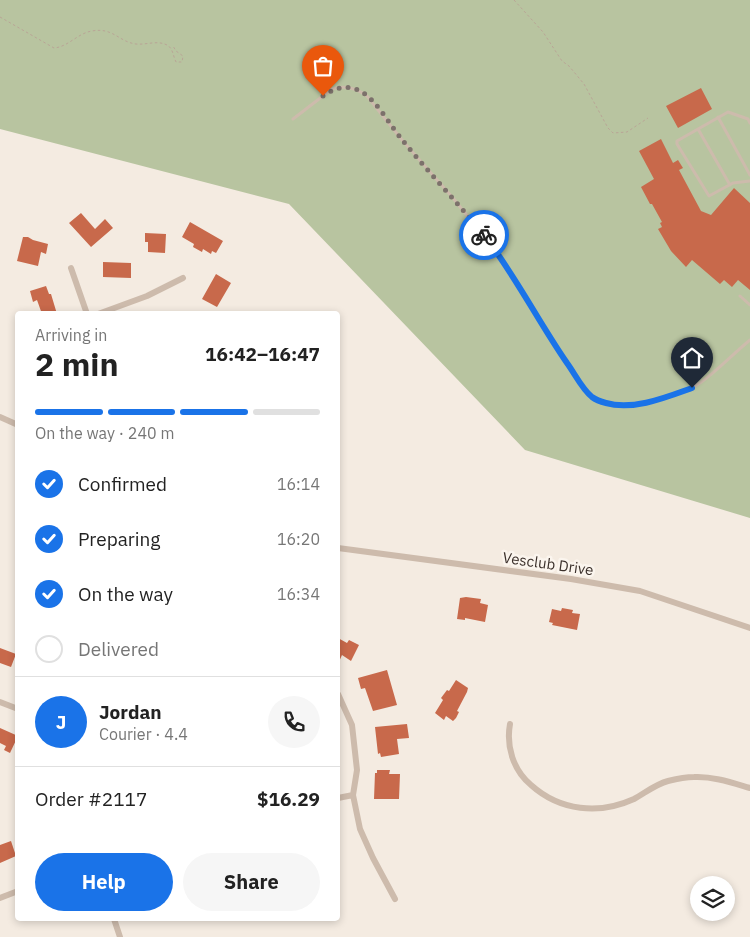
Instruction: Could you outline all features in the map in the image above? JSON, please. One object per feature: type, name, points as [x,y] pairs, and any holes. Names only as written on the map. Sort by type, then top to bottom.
[{"type":"street","points":[[71,268],[85,311]]},
{"type":"street","points":[[106,311],[147,296],[183,278]]},
{"type":"street","points":[[0,417],[15,423]]},
{"type":"street","name":"Vesclub Drive","points":[[340,548],[571,578],[640,591],[750,628]]},
{"type":"street","points":[[340,698],[352,725],[357,770],[353,795],[360,828],[373,858],[395,899]]},
{"type":"street","points":[[0,702],[15,708]]},
{"type":"street","points":[[510,724],[508,736],[509,750],[523,778],[543,796],[558,803],[584,809],[612,806],[633,799],[666,781],[696,777],[726,781],[750,788]]},
{"type":"street","points":[[340,798],[353,795]]},
{"type":"street","points":[[0,898],[15,892]]},
{"type":"street","points":[[115,921],[120,937]]},
{"type":"lane","points":[[293,119],[332,89],[340,87],[354,89],[367,96],[489,243],[584,388],[599,400],[617,405],[643,402],[692,388],[750,340]]},
{"type":"lane","points":[[750,123],[748,119],[728,112],[679,139],[678,144],[709,196],[730,185],[750,181]]},
{"type":"lane","points":[[718,118],[750,176]]},
{"type":"lane","points":[[698,129],[730,185]]},
{"type":"lane","points":[[740,296],[750,305]]},
{"type":"path","points":[[514,0],[543,32],[562,61],[569,66],[584,84],[608,128],[613,133],[627,132],[648,118]]},
{"type":"path","points":[[0,17],[54,48],[60,47],[90,31],[101,30],[135,44],[155,42],[166,45],[172,50],[176,62],[182,62],[183,56],[173,46]]},
{"type":"green space","points":[[0,0],[750,0],[750,518],[525,450],[289,204],[0,129]]},
{"type":"building","points":[[701,88],[712,109],[678,128],[666,106]]},
{"type":"building","points":[[661,139],[673,163],[678,160],[683,168],[679,170],[701,211],[711,215],[734,188],[750,203],[750,290],[738,280],[732,287],[724,280],[720,284],[692,260],[686,267],[671,251],[658,229],[662,227],[660,223],[662,222],[641,187],[654,179],[639,151]]},
{"type":"building","points":[[81,213],[95,229],[105,219],[113,228],[91,247],[69,223]]},
{"type":"building","points":[[190,222],[223,241],[216,253],[212,251],[211,254],[203,249],[202,252],[193,247],[194,244],[182,237]]},
{"type":"building","points":[[145,233],[166,234],[165,253],[148,252],[148,242],[145,242]]},
{"type":"building","points":[[23,237],[48,244],[46,254],[41,252],[38,266],[17,261]]},
{"type":"building","points":[[103,262],[131,263],[131,278],[103,277]]},
{"type":"building","points":[[216,274],[231,283],[217,307],[202,299]]},
{"type":"building","points":[[46,286],[49,294],[51,294],[56,311],[41,311],[37,300],[33,302],[30,291]]},
{"type":"building","points":[[460,598],[481,599],[480,603],[488,605],[485,622],[465,618],[465,620],[457,619]]},
{"type":"building","points":[[562,608],[573,610],[572,613],[580,614],[577,630],[552,625],[553,623],[549,622],[552,609],[561,611]]},
{"type":"building","points":[[340,639],[347,643],[349,640],[359,645],[351,661],[342,655],[340,660]]},
{"type":"building","points":[[0,648],[15,654],[11,667],[0,663]]},
{"type":"building","points":[[387,670],[397,705],[373,711],[365,688],[361,689],[358,678]]},
{"type":"building","points":[[456,680],[468,688],[467,692],[457,711],[459,712],[456,718],[453,721],[446,716],[444,720],[435,713],[443,700],[441,698],[447,690],[449,691]]},
{"type":"building","points":[[407,724],[409,738],[397,739],[399,754],[381,757],[380,753],[378,754],[375,727]]},
{"type":"building","points":[[0,728],[15,735],[15,742],[10,753],[4,750],[6,746],[0,743]]},
{"type":"building","points":[[377,770],[390,770],[389,774],[400,774],[399,799],[374,799],[375,773],[377,773]]},
{"type":"building","points":[[11,841],[15,856],[0,863],[0,845]]},
{"type":"way so far","points":[[323,96],[332,89],[340,87],[348,87],[367,96],[402,140],[484,235]]},
{"type":"route","points":[[484,235],[558,350],[584,388],[593,397],[608,404],[628,405],[692,388]]}]
